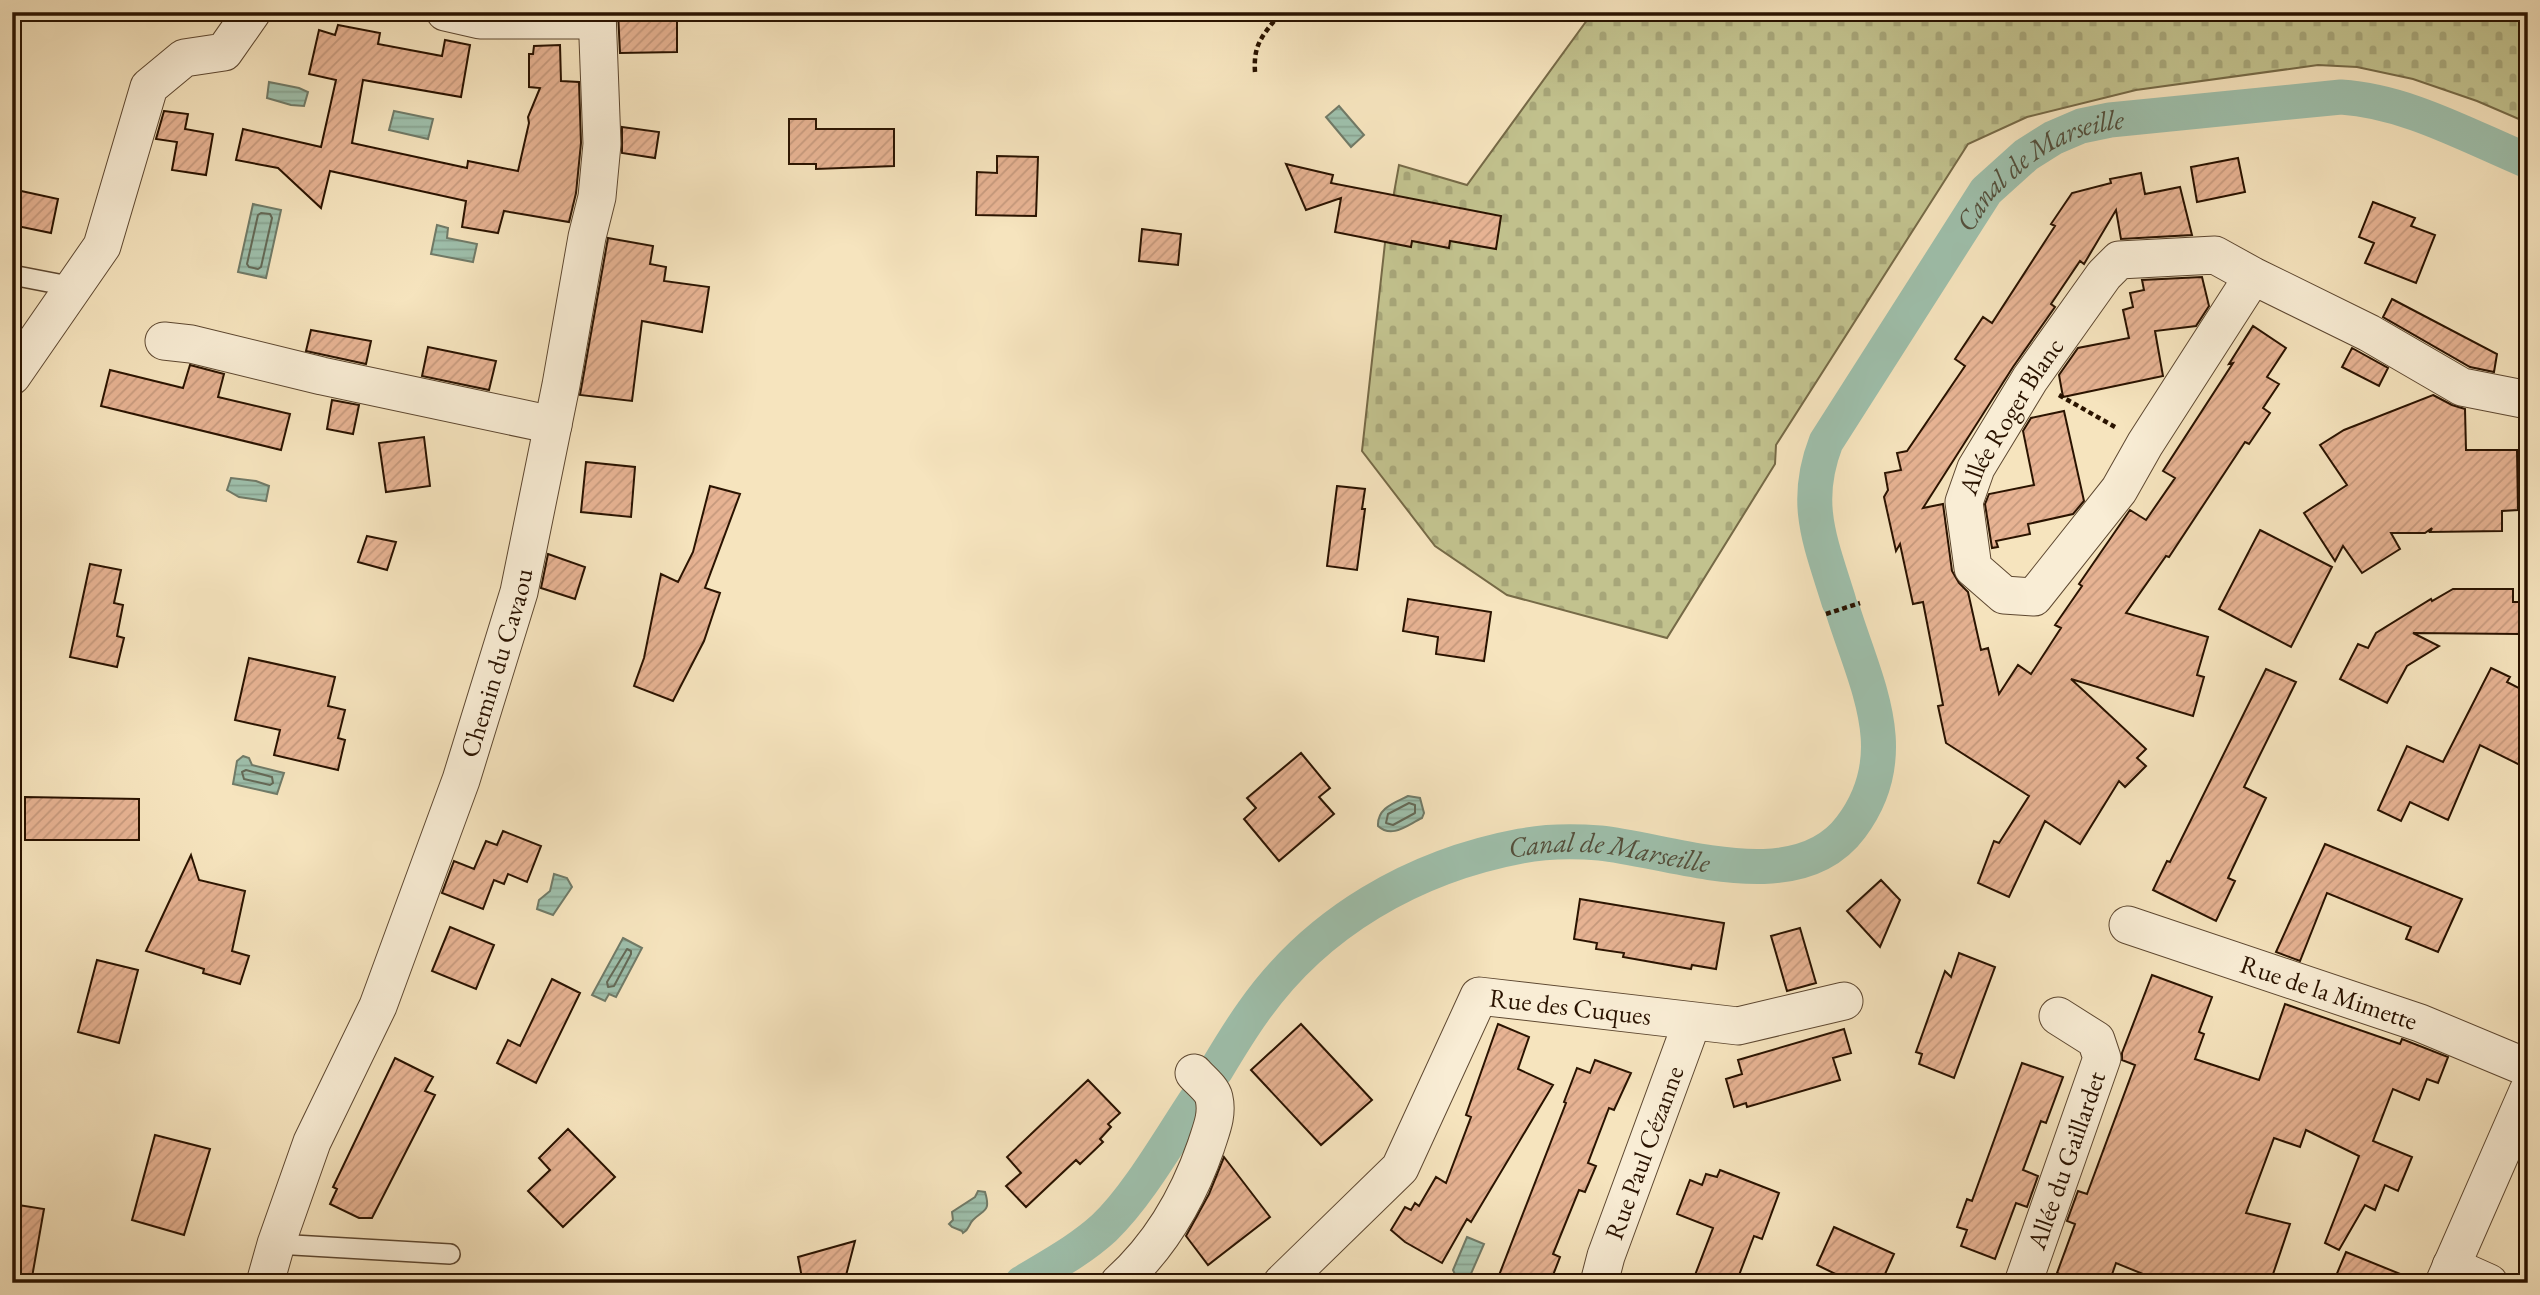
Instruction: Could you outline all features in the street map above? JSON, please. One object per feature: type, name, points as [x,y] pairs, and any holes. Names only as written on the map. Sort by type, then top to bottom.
[{"type":"street","points":[[12,376],[102,246],[149,87],[184,58],[224,52],[252,12]]},
{"type":"street","points":[[445,12],[480,20],[597,16]]},
{"type":"street","name":"Chemin du Cavaou","points":[[265,1283],[312,1142],[378,1006],[461,780],[519,592],[597,197],[602,144],[597,16]]},
{"type":"street","name":"Allée Roger Blanc","points":[[2253,276],[2145,444],[2119,490],[2034,597],[2004,595],[1973,568],[1964,502],[1976,468],[2031,379],[2104,275],[2119,261],[2215,255],[2369,333],[2462,387],[2528,400]]},
{"type":"street","points":[[164,341],[191,344],[322,376],[553,425]]},
{"type":"street","name":"Rue de la Mimette","points":[[2128,925],[2420,1023],[2528,1068]]},
{"type":"street","name":"Rue des Cuques","points":[[1282,1283],[1400,1168],[1479,996],[1738,1026],[1844,1001]]},
{"type":"street","name":"Allée du Gaillardet","points":[[2023,1283],[2102,1058],[2096,1040],[2058,1016]]},
{"type":"street","name":"Rue Paul Cézanne","points":[[1599,1283],[1606,1256],[1692,1022]]},
{"type":"street","points":[[1119,1283],[1137,1267],[1166,1228],[1195,1177],[1215,1118],[1204,1084]]},
{"type":"street","points":[[2489,1283],[2448,1275],[2528,1091]]},
{"type":"lane","points":[[12,275],[74,287]]},
{"type":"lane","points":[[276,1244],[450,1254]]},
{"type":"path","points":[[1255,72],[1254,54],[1259,41],[1281,12]]},
{"type":"path","points":[[2031,379],[2145,444]]},
{"type":"path","points":[[1826,614],[1860,603]]},
{"type":"green space","points":[[1593,12],[2528,12],[2528,123],[2477,101],[2413,79],[2357,67],[2318,65],[2136,90],[2027,117],[1968,144],[1776,445],[1775,464],[1667,638],[1507,595],[1435,546],[1362,451],[1385,243],[1399,165],[1467,185]]},
{"type":"water","points":[[269,82],[308,92],[304,106],[267,98]]},
{"type":"water","points":[[1339,106],[1364,135],[1351,147],[1326,117]]},
{"type":"water","points":[[394,111],[433,119],[428,139],[389,130]]},
{"type":"water","points":[[253,204],[281,210],[266,278],[238,272]]},
{"type":"water","points":[[437,225],[448,228],[447,238],[477,244],[473,262],[431,254]]},
{"type":"water","points":[[231,478],[256,481],[269,486],[266,501],[239,497],[227,490]]},
{"type":"water","points":[[243,756],[249,758],[252,765],[284,773],[277,794],[233,784],[237,761]]},
{"type":"water","points":[[1408,796],[1420,798],[1424,813],[1422,818],[1394,831],[1383,830],[1378,826],[1383,810]]},
{"type":"water","points":[[554,874],[567,878],[572,887],[553,915],[537,909],[539,900],[550,891]]},
{"type":"water","points":[[623,938],[642,948],[616,997],[609,994],[605,1001],[592,995]]},
{"type":"water","points":[[978,1191],[985,1192],[987,1207],[963,1233],[949,1224],[953,1220],[952,1212],[975,1197]]},
{"type":"water","points":[[1467,1237],[1484,1244],[1470,1276],[1461,1281],[1453,1270]]},
{"type":"building","points":[[618,12],[677,12],[677,52],[620,53]]},
{"type":"building","points":[[338,25],[380,33],[378,44],[442,56],[445,40],[470,45],[461,97],[363,80],[352,143],[467,168],[468,161],[518,171],[528,117],[540,88],[529,87],[529,54],[533,54],[534,46],[560,45],[561,81],[579,82],[581,143],[576,193],[569,222],[504,211],[498,233],[462,227],[466,201],[330,171],[321,208],[278,168],[236,160],[243,129],[321,147],[336,80],[309,74],[319,30],[335,35]]},
{"type":"building","points":[[164,111],[188,114],[185,129],[213,134],[206,175],[172,170],[177,142],[156,139]]},
{"type":"building","points":[[789,119],[816,119],[816,129],[894,129],[894,166],[816,169],[816,164],[789,164]]},
{"type":"building","points":[[622,127],[659,132],[655,158],[622,153]]},
{"type":"building","points":[[997,156],[1038,157],[1036,216],[976,215],[977,172],[997,173]]},
{"type":"building","points":[[2238,158],[2245,192],[2197,202],[2191,167]]},
{"type":"building","points":[[1286,164],[1333,175],[1331,183],[1501,216],[1496,249],[1450,241],[1449,248],[1412,241],[1411,247],[1335,232],[1341,198],[1306,210]]},
{"type":"building","points":[[2141,173],[2145,194],[2180,187],[2192,235],[2121,239],[2116,210],[2084,264],[2080,261],[2051,304],[2055,307],[2013,367],[1923,508],[1943,504],[1952,571],[1968,592],[1981,650],[1988,648],[1999,694],[2018,665],[2031,674],[2061,628],[2055,625],[2082,586],[2079,584],[2130,510],[2146,520],[2175,478],[2163,471],[2233,363],[2229,364],[2253,326],[2286,348],[2267,377],[2279,384],[2263,408],[2270,413],[2249,444],[2245,442],[2169,557],[2166,556],[2126,613],[2208,637],[2197,675],[2204,677],[2193,716],[2071,679],[2146,749],[2137,758],[2146,766],[2125,787],[2119,781],[2080,844],[2045,821],[2009,897],[1978,883],[1994,841],[1999,843],[2029,796],[1946,743],[1938,706],[1943,705],[1923,602],[1913,604],[1900,544],[1896,551],[1884,497],[1888,490],[1885,473],[1901,470],[1897,453],[1907,451],[1965,366],[1955,359],[1983,317],[1992,323],[2055,226],[2051,224],[2072,193],[2111,183],[2110,179]]},
{"type":"building","points":[[12,189],[58,199],[51,233],[12,225]]},
{"type":"building","points":[[2373,202],[2415,218],[2411,226],[2435,235],[2416,283],[2365,263],[2374,243],[2359,237]]},
{"type":"building","points":[[1142,229],[1181,234],[1178,265],[1139,261]]},
{"type":"building","points":[[608,238],[653,246],[650,264],[666,267],[664,281],[709,287],[702,332],[642,321],[632,401],[580,395]]},
{"type":"building","points":[[2202,277],[2209,306],[2196,326],[2155,331],[2163,376],[2063,397],[2059,375],[2078,348],[2129,338],[2123,310],[2133,307],[2130,293],[2144,290],[2142,280]]},
{"type":"building","points":[[2392,299],[2497,354],[2494,372],[2470,367],[2383,317]]},
{"type":"building","points":[[311,330],[371,341],[366,364],[306,351]]},
{"type":"building","points":[[428,347],[496,361],[489,390],[422,376]]},
{"type":"building","points":[[2352,348],[2388,368],[2379,386],[2342,367]]},
{"type":"building","points":[[190,365],[224,374],[218,397],[290,414],[281,450],[101,406],[110,370],[183,388]]},
{"type":"building","points":[[2433,395],[2465,409],[2466,450],[2517,450],[2518,510],[2502,511],[2502,531],[2430,532],[2432,528],[2425,533],[2391,533],[2400,549],[2362,573],[2343,546],[2335,561],[2304,513],[2347,485],[2320,445],[2344,430]]},
{"type":"building","points":[[332,400],[359,405],[353,434],[327,429]]},
{"type":"building","points":[[2064,411],[2084,501],[2073,514],[2028,524],[2030,534],[1996,541],[1998,547],[1992,548],[1985,504],[1989,494],[2034,485],[2023,431],[2031,418]]},
{"type":"building","points":[[424,437],[430,486],[386,492],[379,443]]},
{"type":"building","points":[[586,462],[635,467],[631,517],[581,512]]},
{"type":"building","points":[[710,486],[740,494],[705,588],[720,593],[704,641],[673,701],[634,686],[644,658],[661,574],[678,582],[693,552]]},
{"type":"building","points":[[1337,486],[1365,489],[1357,570],[1327,566]]},
{"type":"building","points":[[2260,530],[2332,567],[2291,647],[2219,609]]},
{"type":"building","points":[[367,536],[396,542],[387,570],[358,562]]},
{"type":"building","points":[[548,554],[585,567],[575,599],[541,588]]},
{"type":"building","points":[[90,564],[121,570],[114,603],[123,605],[117,636],[124,638],[117,667],[70,657]]},
{"type":"building","points":[[2453,589],[2513,589],[2513,602],[2519,602],[2519,634],[2413,633],[2439,646],[2407,666],[2387,703],[2340,679],[2358,644],[2368,648],[2376,633],[2431,599],[2432,601]]},
{"type":"building","points":[[1408,599],[1491,612],[1484,661],[1436,654],[1438,637],[1403,631]]},
{"type":"building","points":[[249,658],[335,677],[328,706],[345,710],[338,738],[345,740],[338,770],[274,755],[280,730],[235,720]]},
{"type":"building","points":[[2491,668],[2510,677],[2507,682],[2519,688],[2520,765],[2480,745],[2448,820],[2410,802],[2401,821],[2378,810],[2407,746],[2443,762]]},
{"type":"building","points":[[2266,669],[2296,682],[2244,787],[2266,798],[2228,878],[2235,881],[2216,921],[2153,890],[2167,861],[2170,862]]},
{"type":"building","points":[[1301,753],[1330,788],[1319,797],[1334,814],[1279,861],[1244,819],[1256,808],[1247,798]]},
{"type":"building","points":[[25,797],[139,799],[139,840],[25,840]]},
{"type":"building","points":[[503,831],[541,846],[527,882],[508,874],[504,884],[494,880],[483,909],[442,893],[454,861],[474,869],[486,841],[497,845]]},
{"type":"building","points":[[2325,844],[2462,899],[2438,952],[2406,939],[2411,927],[2327,893],[2300,961],[2276,952]]},
{"type":"building","points":[[191,855],[199,880],[245,891],[232,951],[249,956],[240,984],[203,973],[204,969],[146,951]]},
{"type":"building","points":[[1881,880],[1900,900],[1880,947],[1847,911]]},
{"type":"building","points":[[1580,899],[1724,923],[1716,969],[1692,965],[1691,969],[1623,957],[1624,953],[1596,949],[1597,943],[1574,939]]},
{"type":"building","points":[[450,927],[494,945],[476,989],[432,971]]},
{"type":"building","points":[[1800,928],[1816,983],[1787,991],[1771,936]]},
{"type":"building","points":[[1959,953],[1995,967],[1954,1078],[1919,1064],[1922,1054],[1916,1052],[1945,971],[1951,977]]},
{"type":"building","points":[[97,960],[138,970],[119,1043],[78,1032]]},
{"type":"building","points":[[2152,975],[2212,997],[2199,1032],[2204,1034],[2195,1059],[2259,1080],[2285,1004],[2400,1044],[2402,1039],[2448,1057],[2438,1083],[2427,1079],[2419,1100],[2393,1089],[2373,1141],[2412,1157],[2398,1191],[2385,1185],[2375,1210],[2365,1205],[2339,1250],[2325,1243],[2359,1156],[2306,1130],[2300,1147],[2274,1138],[2246,1213],[2290,1224],[2270,1283],[2165,1283],[2116,1263],[2109,1283],[2083,1283],[2057,1273],[2075,1224],[2067,1221],[2078,1191],[2087,1194],[2135,1065],[2122,1060],[2122,1053]]},
{"type":"building","points":[[552,979],[580,993],[536,1083],[497,1063],[508,1040],[520,1046]]},
{"type":"building","points":[[1301,1024],[1372,1100],[1321,1145],[1251,1070]]},
{"type":"building","points":[[1498,1024],[1529,1037],[1518,1069],[1553,1085],[1471,1222],[1467,1219],[1442,1263],[1405,1242],[1391,1230],[1405,1207],[1411,1210],[1415,1203],[1419,1206],[1436,1177],[1446,1183],[1471,1117],[1466,1115]]},
{"type":"building","points":[[1844,1029],[1851,1053],[1833,1058],[1840,1080],[1747,1107],[1746,1103],[1734,1107],[1726,1079],[1742,1074],[1738,1060]]},
{"type":"building","points":[[395,1058],[433,1077],[425,1091],[435,1095],[372,1218],[359,1218],[330,1204],[337,1189],[333,1187]]},
{"type":"building","points":[[1595,1060],[1631,1073],[1614,1110],[1609,1108],[1588,1163],[1596,1166],[1585,1192],[1579,1190],[1553,1254],[1560,1257],[1550,1283],[1496,1283],[1577,1068],[1590,1073]]},
{"type":"building","points":[[2022,1063],[2063,1077],[2046,1123],[2041,1121],[2023,1170],[2038,1176],[2027,1207],[2016,1203],[1995,1259],[1961,1246],[1967,1230],[1957,1227],[1967,1199],[1972,1201]]},
{"type":"building","points":[[1088,1080],[1120,1113],[1108,1124],[1111,1127],[1100,1139],[1103,1142],[1080,1164],[1076,1160],[1026,1207],[1006,1186],[1021,1173],[1007,1157]]},
{"type":"building","points":[[568,1129],[615,1177],[563,1227],[528,1191],[550,1170],[539,1158]]},
{"type":"building","points":[[155,1135],[210,1149],[184,1235],[132,1220]]},
{"type":"building","points":[[1224,1157],[1270,1217],[1208,1265],[1186,1236],[1209,1194]]},
{"type":"building","points":[[1720,1170],[1779,1193],[1762,1239],[1754,1236],[1736,1283],[1692,1283],[1713,1228],[1677,1214],[1690,1180],[1702,1185],[1706,1174],[1717,1177]]},
{"type":"building","points":[[12,1204],[44,1209],[31,1283],[12,1283]]},
{"type":"building","points":[[1834,1227],[1894,1254],[1881,1283],[1854,1283],[1817,1265]]},
{"type":"building","points":[[855,1241],[844,1283],[803,1283],[798,1257]]},
{"type":"building","points":[[2346,1252],[2420,1282],[2420,1283],[2333,1283]]},
{"type":"waterway","name":"Canal de Marseille","points":[[1839,602],[1821,542],[1815,504],[1815,485],[1826,442],[1986,191],[2026,155],[2053,138],[2081,126],[2110,120],[2341,97],[2413,112],[2528,161]]},
{"type":"waterway","name":"Canal de Marseille","points":[[1216,1070],[1253,1012],[1278,980],[1306,951],[1337,925],[1370,903],[1443,868],[1481,855],[1551,842],[1600,843],[1698,861],[1767,866],[1799,861],[1828,849],[1851,827],[1867,800],[1876,774],[1879,747],[1870,694],[1843,611]]},
{"type":"waterway","name":"Canal de Marseille","points":[[1022,1283],[1104,1228],[1153,1167],[1196,1100]]}]
